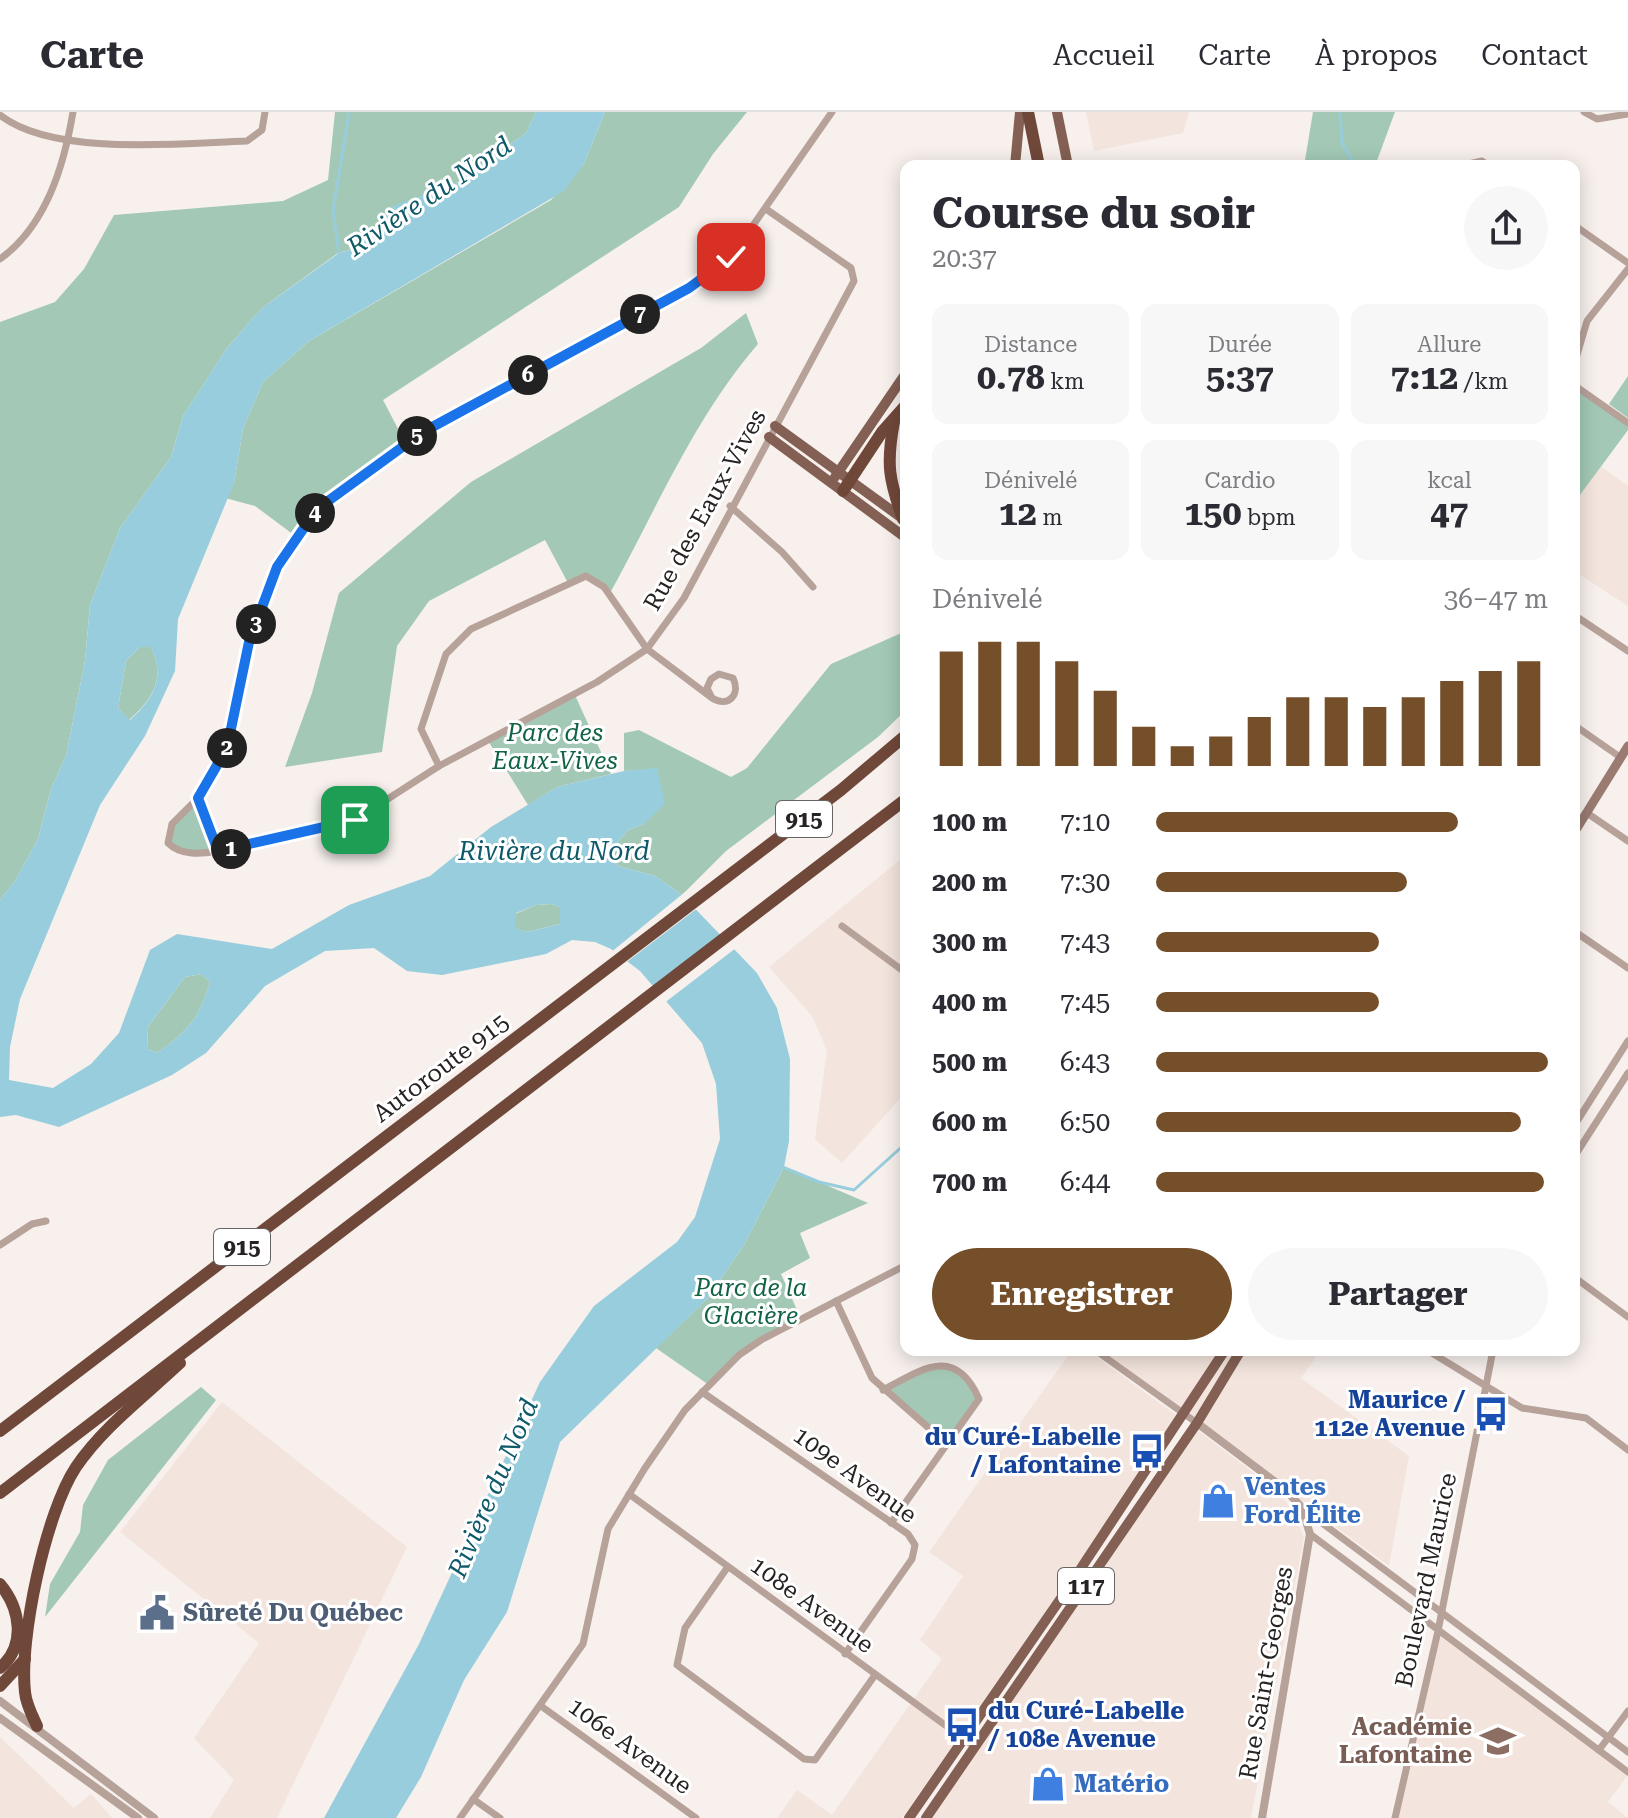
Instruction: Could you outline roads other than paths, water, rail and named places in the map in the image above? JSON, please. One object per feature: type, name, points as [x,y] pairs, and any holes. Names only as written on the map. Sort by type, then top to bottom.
[{"type":"highway","points":[[1028,112],[1038,160]]},
{"type":"highway","points":[[847,486],[900,413]]},
{"type":"highway","points":[[895,419],[887,465],[900,507]]},
{"type":"highway","name":"Autoroute 915","points":[[0,1431],[856,779],[900,740]]},
{"type":"highway","name":"915","points":[[0,1493],[900,805]]},
{"type":"highway","points":[[37,1726],[26,1699],[25,1659],[43,1549],[57,1507],[76,1467],[112,1427],[231,1316]]},
{"type":"highway","points":[[0,1584],[14,1607],[18,1627],[12,1654],[0,1668]]},
{"type":"highway","points":[[0,1686],[25,1659]]},
{"type":"main road","points":[[1016,160],[1020,112]]},
{"type":"main road","points":[[1057,112],[1067,160]]},
{"type":"main road","points":[[832,482],[900,382]]},
{"type":"main road","points":[[775,426],[839,472],[847,486],[900,533]]},
{"type":"main road","points":[[769,437],[832,482],[847,486],[900,518]]},
{"type":"main road","points":[[1580,824],[1628,746]]},
{"type":"main road","name":"117","points":[[909,1818],[1068,1588],[1221,1356]]},
{"type":"main road","name":"117","points":[[926,1818],[1197,1423],[1237,1356]]},
{"type":"main road","points":[[1068,1588],[1080,1596]]},
{"type":"street","points":[[0,259],[14,249],[45,205],[68,141],[73,112]]},
{"type":"street","points":[[0,115],[11,124],[68,141],[115,145],[247,141],[262,130],[265,112]]},
{"type":"street","name":"Rue des Eaux-Vives","points":[[766,209],[851,268],[854,281],[730,506],[684,598],[647,649],[597,682],[439,766],[355,820],[218,851],[200,854],[175,850],[168,843],[172,824],[198,798],[227,748],[249,642],[277,567],[317,509],[423,432],[689,288],[731,257],[832,112]]},
{"type":"street","points":[[1584,112],[1597,119],[1628,114]]},
{"type":"street","points":[[1580,229],[1628,263]]},
{"type":"street","points":[[1580,330],[1628,269]]},
{"type":"street","points":[[1580,389],[1628,423]]},
{"type":"street","points":[[730,506],[782,552],[813,587]]},
{"type":"street","points":[[439,766],[421,729],[446,654],[471,629],[586,576],[604,587],[647,649],[712,698],[720,702],[734,697],[736,687],[733,678],[719,674],[711,679],[707,688],[712,698]]},
{"type":"street","points":[[1580,619],[1628,651]]},
{"type":"street","points":[[1580,729],[1620,757]]},
{"type":"street","points":[[198,798],[218,851]]},
{"type":"street","points":[[1587,813],[1628,841]]},
{"type":"street","points":[[842,926],[900,969]]},
{"type":"street","points":[[1580,935],[1628,968]]},
{"type":"street","points":[[1580,1116],[1628,1041]]},
{"type":"street","points":[[1580,1148],[1628,1073]]},
{"type":"street","points":[[1604,1077],[1617,1089]]},
{"type":"street","points":[[0,1245],[32,1224],[46,1221]]},
{"type":"street","points":[[460,1818],[583,1644],[608,1529],[685,1410],[750,1347],[900,1268]]},
{"type":"street","points":[[1580,1281],[1628,1317]]},
{"type":"street","points":[[836,1301],[872,1378],[947,1444]]},
{"type":"street","points":[[1103,1356],[1263,1470],[1302,1508],[1628,1752]]},
{"type":"street","points":[[1436,1356],[1485,1388],[1530,1411],[1586,1418],[1628,1450]]},
{"type":"street","name":"Boulevard Maurice","points":[[1395,1818],[1438,1631],[1492,1356]]},
{"type":"street","points":[[883,1390],[933,1364],[950,1365],[973,1385],[979,1399],[891,1523]]},
{"type":"street","name":"109e Avenue","points":[[702,1392],[908,1534],[915,1545],[912,1559],[845,1654]]},
{"type":"street","name":"108e Avenue","points":[[629,1494],[975,1747]]},
{"type":"street","points":[[1302,1508],[1310,1534],[1628,1772]]},
{"type":"street","name":"Rue Saint-Georges","points":[[1262,1818],[1310,1534]]},
{"type":"street","points":[[727,1568],[685,1628],[677,1665],[804,1759],[815,1760],[875,1675]]},
{"type":"street","points":[[1541,1707],[1550,1695]]},
{"type":"street","points":[[0,1701],[37,1726],[154,1818]]},
{"type":"street","name":"106e Avenue","points":[[541,1706],[696,1818]]},
{"type":"street","points":[[1599,1750],[1628,1711]]},
{"type":"street","points":[[0,1718],[138,1818]]},
{"type":"street","points":[[473,1799],[500,1818]]},
{"type":"street","points":[[120,1807],[125,1818]]},
{"type":"water","name":"Rivière du Nord","points":[[536,112],[605,112],[584,164],[564,191],[309,341],[263,382],[243,429],[234,483],[178,619],[175,671],[145,736],[100,805],[20,999],[10,1047],[9,1080],[53,1088],[91,1064],[119,1033],[150,950],[177,934],[272,949],[349,905],[430,876],[491,827],[557,787],[624,771],[657,768],[665,804],[644,824],[628,830],[607,855],[618,866],[655,876],[682,895],[757,973],[777,1008],[790,1059],[789,1141],[784,1167],[744,1245],[707,1299],[560,1442],[507,1612],[464,1680],[421,1777],[396,1818],[324,1818],[419,1644],[540,1382],[594,1306],[677,1242],[695,1217],[720,1139],[716,1084],[702,1043],[640,971],[611,949],[595,942],[572,940],[546,954],[442,975],[407,971],[374,948],[325,951],[265,986],[206,1053],[172,1075],[59,1127],[16,1115],[0,1117],[0,900],[15,881],[38,839],[51,789],[66,756],[85,661],[90,605],[120,528],[171,457],[183,416],[227,348],[262,308],[339,253],[354,249],[393,206],[458,182],[526,133]],"holes":[[[140,647],[151,647],[157,678],[151,696],[130,720],[118,708],[126,661]],[[536,905],[560,907],[560,924],[527,932],[515,928],[516,913]],[[201,974],[210,982],[206,995],[191,1023],[157,1053],[148,1049],[147,1028],[185,977]]]},
{"type":"waterway","name":"Rivière du Nord","points":[[339,253],[333,211],[349,112]]},
{"type":"waterway","points":[[1340,112],[1342,143],[1352,160]]},
{"type":"waterway","points":[[780,1166],[819,1182],[854,1190],[900,1148]]},
{"type":"place","name":"Maurice / 112e Avenue","points":[[1491,1414]]},
{"type":"place","name":"du Curé-Labelle / Lafontaine","points":[[1147,1451]]},
{"type":"place","name":"Ventes Ford Élite","points":[[1218,1501]]},
{"type":"place","name":"Sûreté Du Québec","points":[[157,1613]]},
{"type":"place","name":"du Curé-Labelle / 108e Avenue","points":[[962,1725]]},
{"type":"place","name":"Académie Lafontaine","points":[[1498,1741]]},
{"type":"place","name":"Matério","points":[[1048,1784]]},
{"type":"park label","name":"Parc des Eaux-Vives","points":[[555,747]]},
{"type":"park label","name":"Parc de la Glacière","points":[[751,1302]]}]
